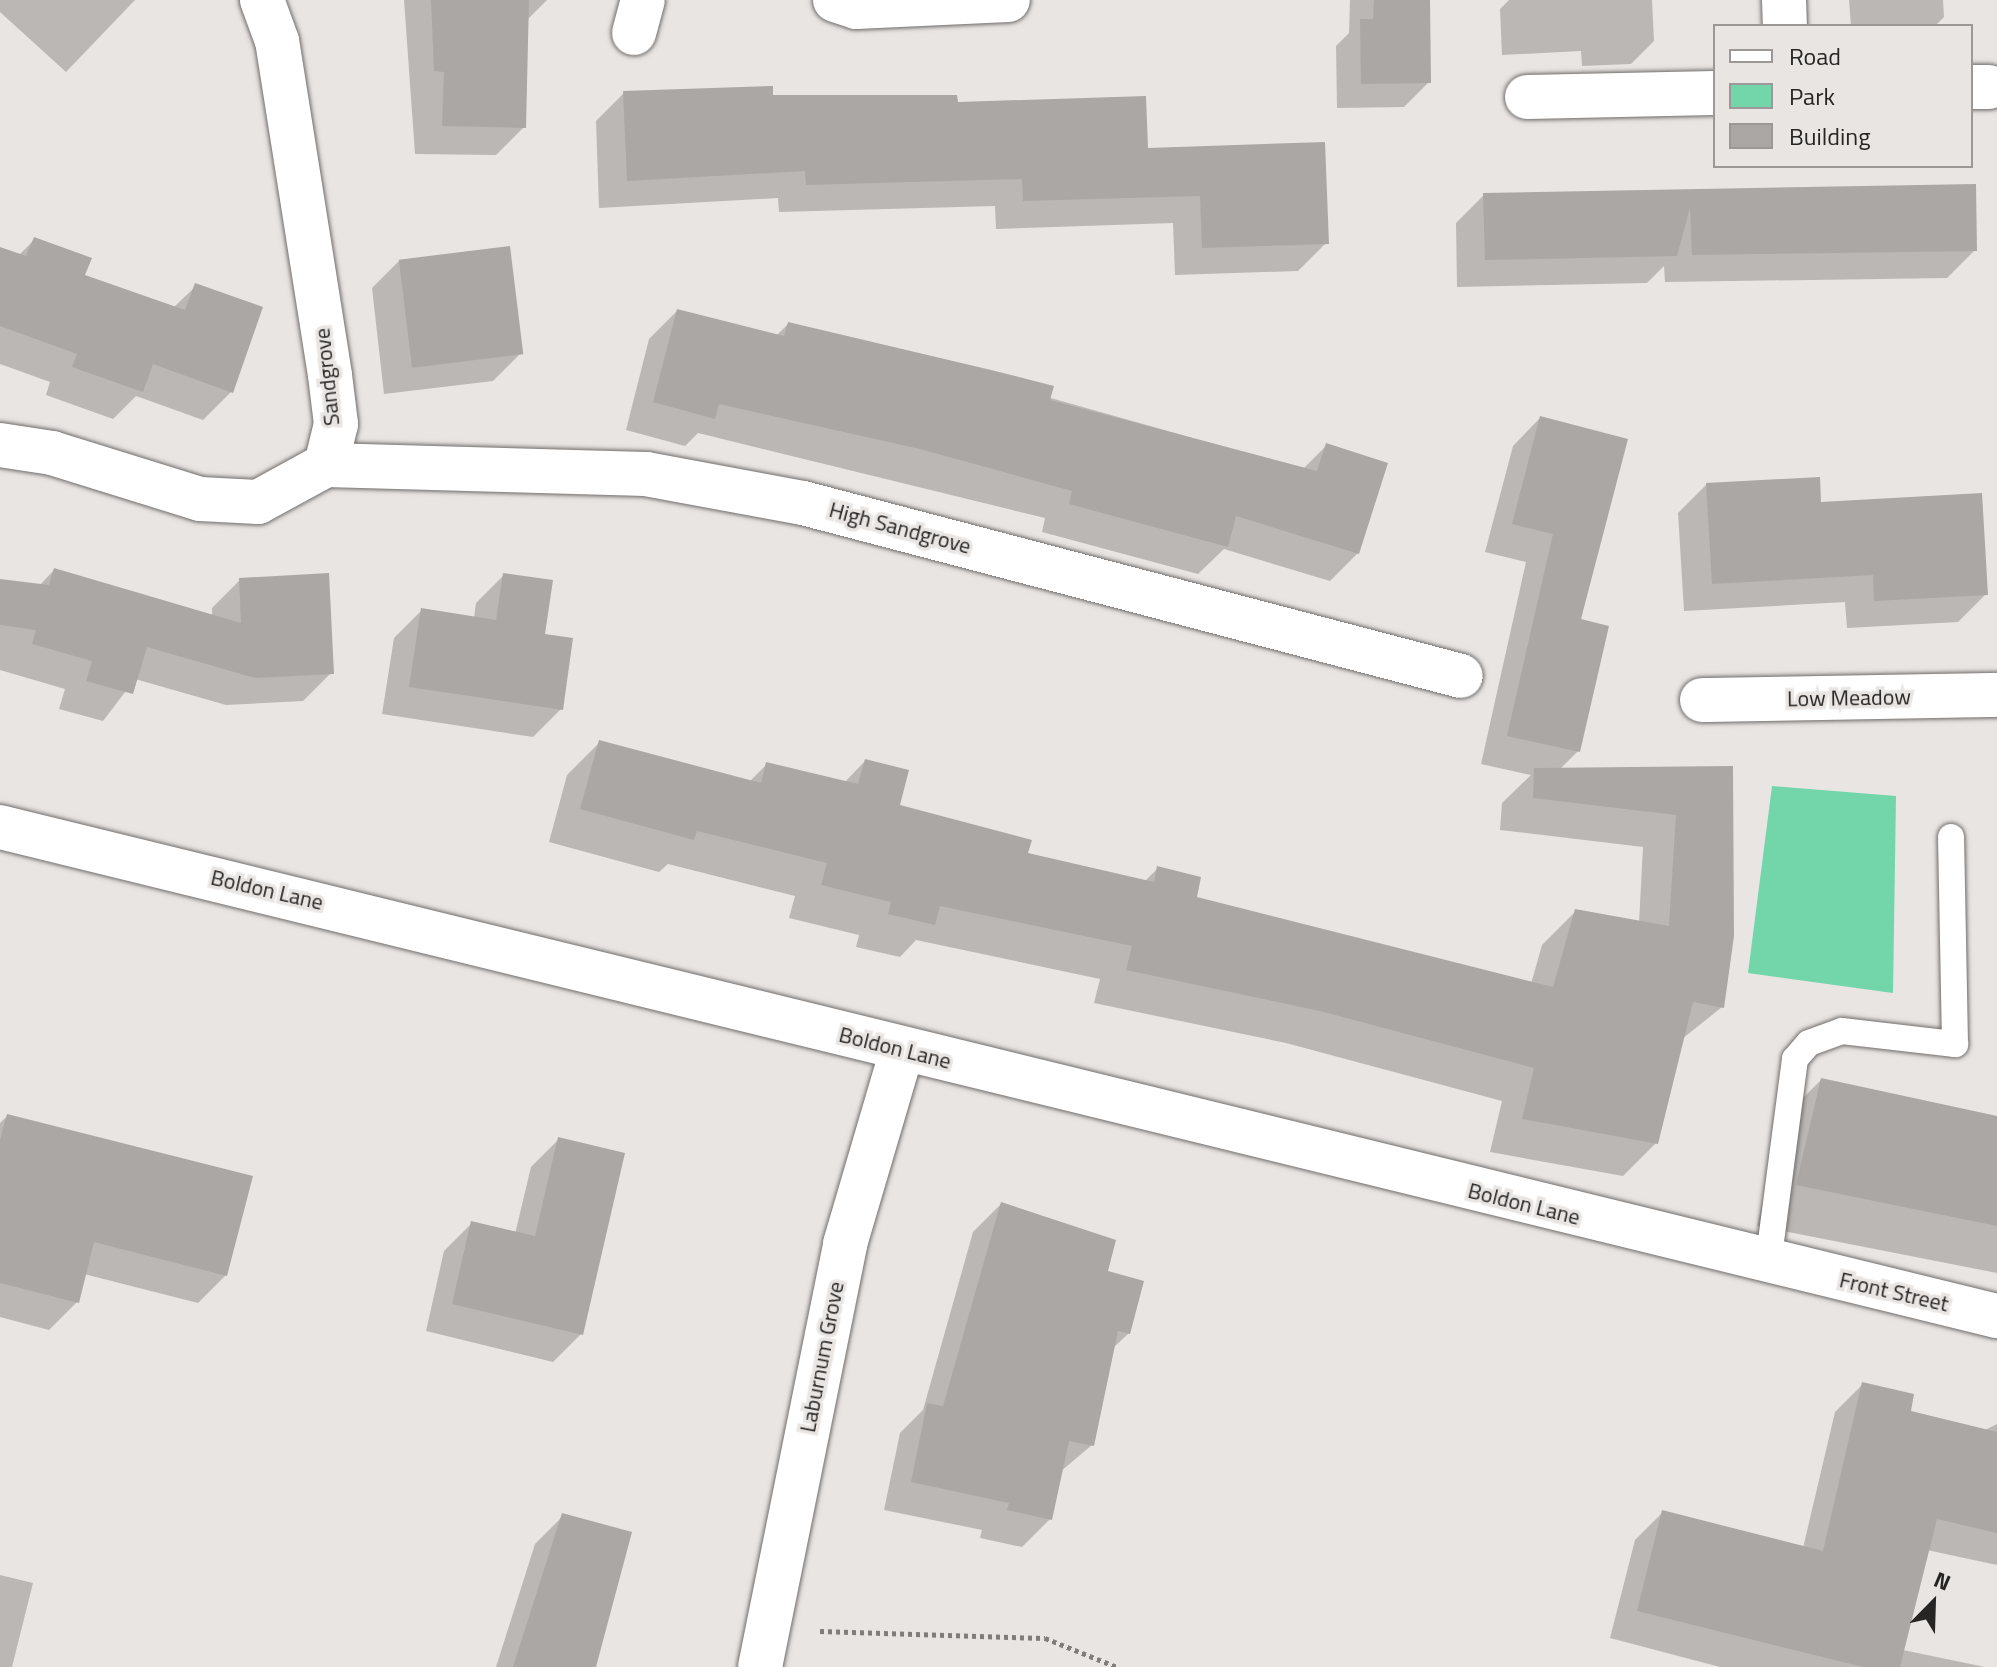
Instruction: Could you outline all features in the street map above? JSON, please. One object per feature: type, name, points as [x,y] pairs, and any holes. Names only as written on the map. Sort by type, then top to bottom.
[{"type":"street","name":"Sandgrove","points":[[262,0],[277,41],[330,375],[336,424],[326,465]]},
{"type":"street","points":[[835,0],[856,7],[1008,0]]},
{"type":"street","points":[[1784,0],[1785,24]]},
{"type":"street","points":[[1527,97],[1713,93]]},
{"type":"street","points":[[0,445],[52,453],[200,499],[258,502],[326,465]]},
{"type":"street","name":"High Sandgrove","points":[[326,465],[678,480],[803,503],[1461,676]]},
{"type":"street","name":"Low Meadow","points":[[1702,700],[1997,695]]},
{"type":"street","name":"Boldon Lane","points":[[0,827],[1779,1266]]},
{"type":"street","name":"Laburnum Grove","points":[[764,1648],[845,1244],[902,1050]]},
{"type":"street","name":"Front Street","points":[[1779,1266],[1997,1316]]},
{"type":"lane","points":[[1779,1266],[1795,1059],[1809,1043],[1842,1031],[1955,1044],[1951,837]]},
{"type":"path","points":[[764,1648],[1045,1638],[1117,1667]]},
{"type":"green space","points":[[1772,786],[1896,796],[1893,993],[1748,973]]},
{"type":"building","points":[[431,0],[529,0],[526,128],[442,126],[444,72],[434,71]]},
{"type":"building","points":[[1374,0],[1430,0],[1431,83],[1361,84],[1360,19],[1373,19]]},
{"type":"building","points":[[773,86],[773,95],[957,95],[958,102],[1146,96],[1148,148],[1325,142],[1329,244],[1202,248],[1200,196],[1023,201],[1022,179],[806,185],[805,171],[627,181],[623,91]]},
{"type":"building","points":[[1976,184],[1977,251],[1692,255],[1690,208],[1677,256],[1485,260],[1483,193]]},
{"type":"building","points":[[34,237],[92,258],[85,275],[185,310],[195,283],[263,307],[233,393],[153,364],[143,392],[72,367],[77,354],[0,326],[0,247],[26,256]]},
{"type":"building","points":[[510,246],[523,354],[412,368],[399,260]]},
{"type":"building","points":[[677,309],[784,336],[788,322],[991,370],[1054,386],[1050,400],[1317,471],[1326,443],[1388,463],[1359,554],[1236,516],[1228,547],[1069,504],[1072,491],[920,449],[719,404],[715,419],[653,402]]},
{"type":"building","points":[[1540,416],[1628,439],[1581,619],[1609,626],[1580,752],[1507,736],[1553,534],[1512,524]]},
{"type":"building","points":[[1820,477],[1821,502],[1982,493],[1988,595],[1874,601],[1873,575],[1712,584],[1706,483]]},
{"type":"building","points":[[54,568],[241,623],[239,578],[329,573],[334,674],[255,678],[147,647],[133,694],[86,681],[92,661],[32,644],[36,630],[0,625],[0,579],[49,585]]},
{"type":"building","points":[[503,573],[553,580],[545,634],[573,638],[563,710],[409,687],[421,608],[496,620]]},
{"type":"building","points":[[599,740],[761,783],[766,762],[858,784],[865,759],[909,770],[900,805],[1032,840],[1028,853],[1154,882],[1157,866],[1201,877],[1197,897],[1553,987],[1575,909],[1669,926],[1676,815],[1533,798],[1534,768],[1733,766],[1734,936],[1724,1008],[1693,1002],[1658,1144],[1522,1119],[1534,1068],[1320,1011],[1126,970],[1132,946],[940,906],[935,925],[888,914],[891,902],[821,885],[827,863],[697,831],[694,840],[580,809]]},
{"type":"building","points":[[1821,1078],[1997,1116],[1997,1226],[1796,1185]]},
{"type":"building","points":[[7,1114],[253,1176],[227,1276],[94,1242],[79,1303],[0,1283],[0,1140]]},
{"type":"building","points":[[558,1137],[625,1153],[583,1335],[452,1304],[471,1221],[535,1236]]},
{"type":"building","points":[[1001,1202],[1116,1240],[1108,1271],[1144,1281],[1130,1334],[1118,1331],[1094,1446],[1069,1441],[1052,1520],[1007,1510],[1009,1503],[911,1482],[927,1403],[943,1406]]},
{"type":"building","points":[[1862,1382],[1914,1394],[1911,1411],[1997,1432],[1997,1533],[1937,1519],[1900,1667],[1863,1667],[1637,1611],[1662,1510],[1823,1551]]},
{"type":"building","points":[[562,1513],[632,1532],[596,1667],[513,1667]]}]
